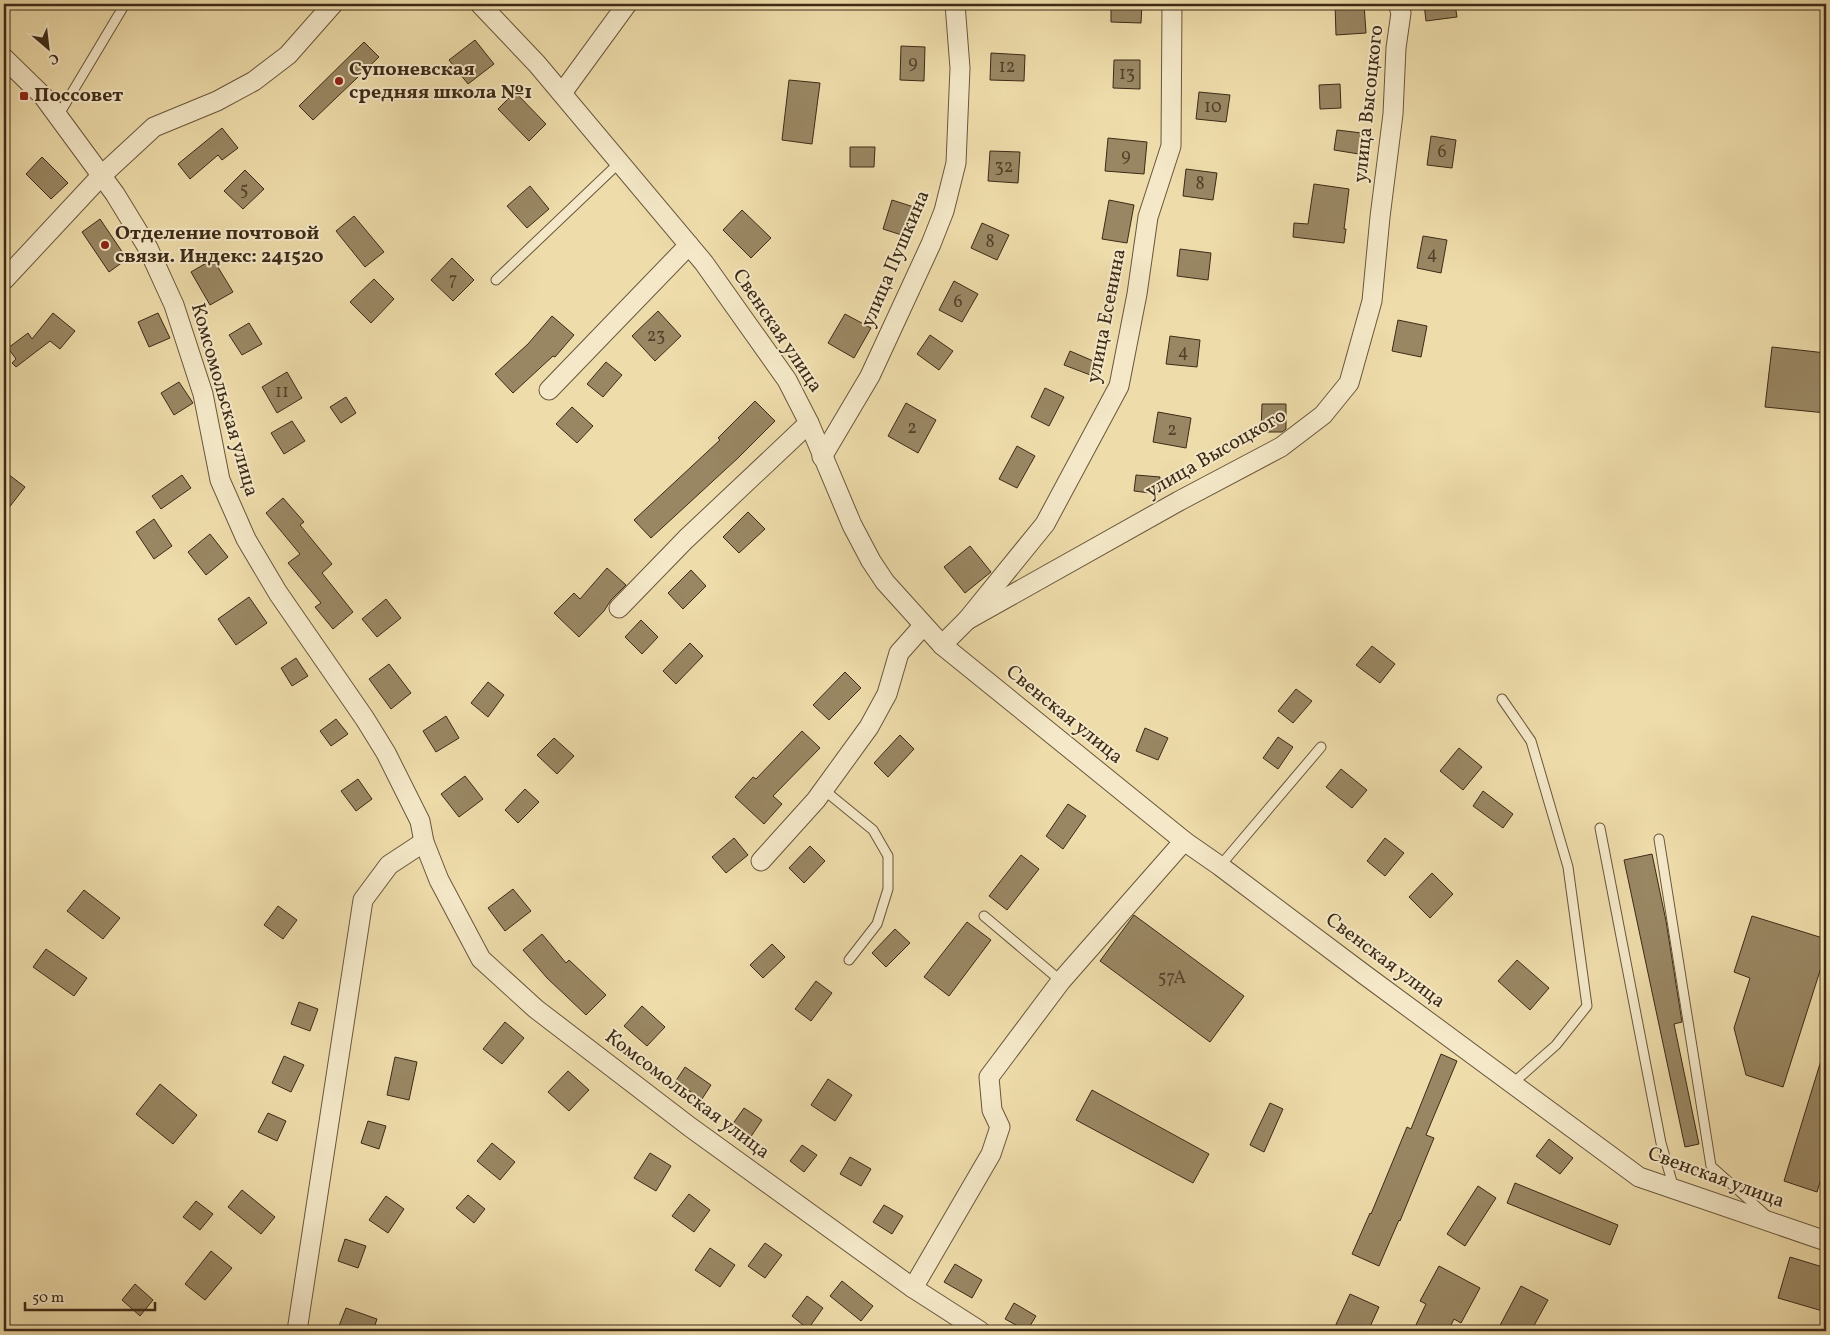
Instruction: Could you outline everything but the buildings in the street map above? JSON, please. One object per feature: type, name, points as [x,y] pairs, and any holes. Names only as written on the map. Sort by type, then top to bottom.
[{"type":"street","points":[[4,280],[101,176],[154,127],[217,102],[254,81],[288,54],[333,4]]},
{"type":"street","name":"Свенская улица","points":[[480,4],[537,64],[704,263],[787,380],[809,423],[852,525],[871,561],[885,582],[942,645],[1184,841],[1639,1177],[1826,1241]]},
{"type":"street","points":[[562,93],[627,4]]},
{"type":"street","name":"улица Пушкина","points":[[822,457],[870,376],[931,244],[944,210],[956,163],[960,68],[955,4]]},
{"type":"street","name":"улица Есенина","points":[[942,645],[968,620],[1045,524],[1119,386],[1137,294],[1148,217],[1171,146],[1172,4]]},
{"type":"street","name":"улица Высоцкого","points":[[968,620],[1281,447],[1323,415],[1349,383],[1372,301],[1393,114],[1396,48],[1401,13],[1398,4]]},
{"type":"street","name":"Комсомольская улица","points":[[4,58],[43,96],[115,194],[148,248],[174,305],[203,394],[220,480],[246,539],[278,593],[365,719],[386,753],[420,821],[424,842],[439,880],[481,958],[536,1010],[698,1133],[913,1288],[980,1331]]},
{"type":"street","points":[[549,390],[689,245]]},
{"type":"street","points":[[619,608],[686,539],[809,423]]},
{"type":"street","points":[[761,861],[824,790],[868,727],[887,694],[899,653],[923,626]]},
{"type":"street","points":[[913,1288],[991,1154],[1000,1127],[992,1110],[989,1077],[1061,980],[1184,841]]},
{"type":"street","points":[[297,1331],[363,900],[389,865],[424,842]]},
{"type":"lane","points":[[58,116],[125,4]]},
{"type":"lane","points":[[496,280],[620,162]]},
{"type":"lane","points":[[1502,699],[1531,741],[1568,867],[1587,1006],[1556,1045],[1512,1084]]},
{"type":"lane","points":[[1220,866],[1321,747]]},
{"type":"lane","points":[[824,790],[873,830],[888,856],[888,890],[877,924],[849,960]]},
{"type":"lane","points":[[1600,828],[1661,1143],[1674,1189]]},
{"type":"lane","points":[[1659,839],[1711,1166],[1775,1224]]},
{"type":"lane","points":[[984,916],[1061,980]]},
{"type":"place","name":"Супоневская средняя школа №1","points":[[339,81]]},
{"type":"place","name":"Поссовет","points":[[24,96]]},
{"type":"place","name":"Отделение почтовой связи. Индекс: 241520","points":[[105,245]]}]
